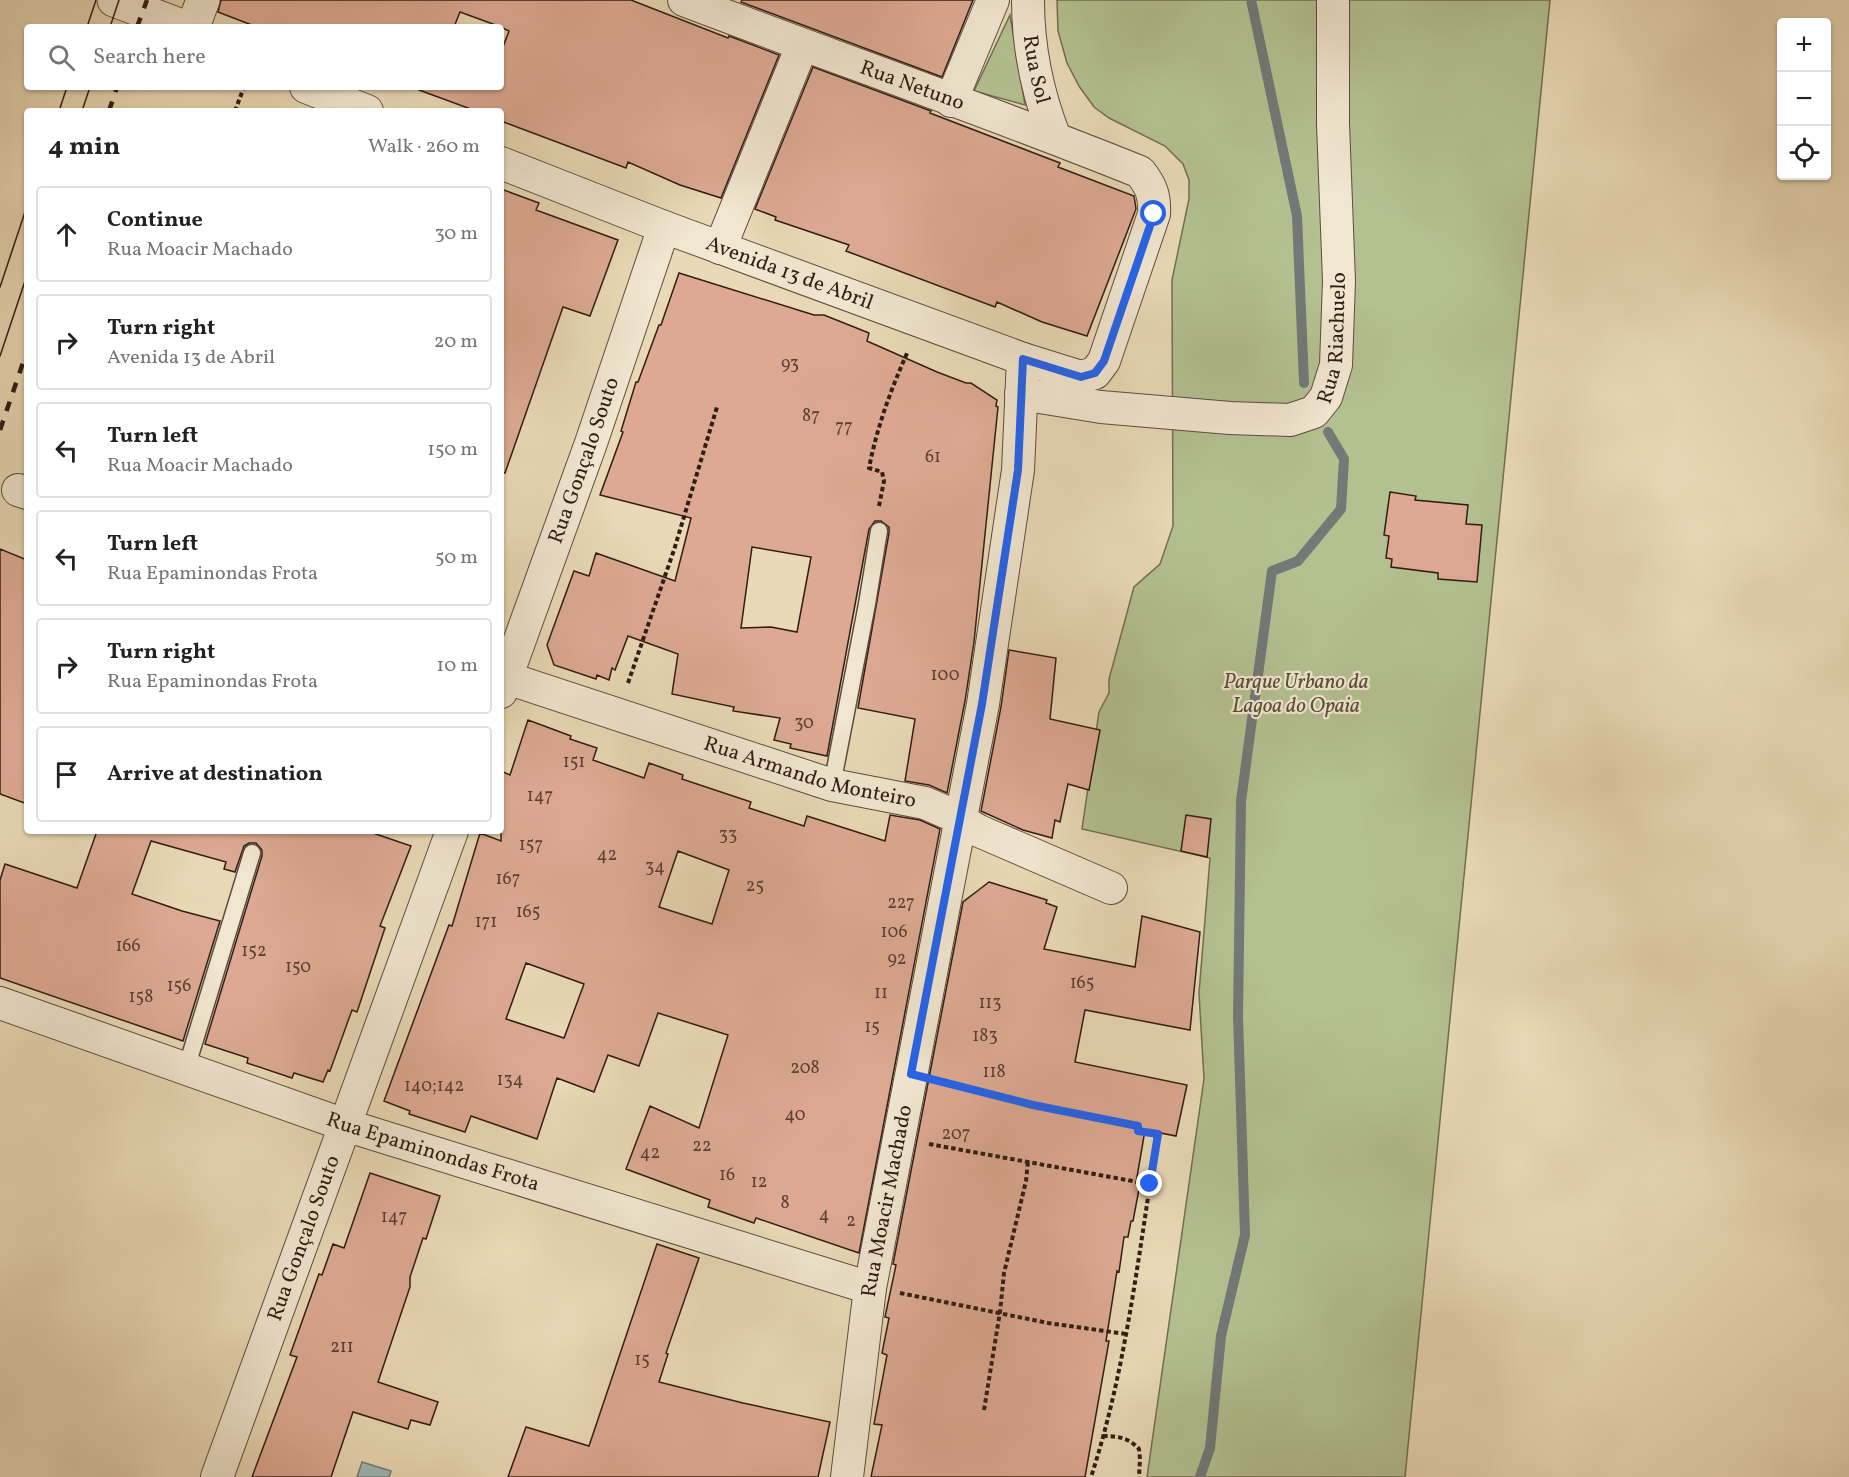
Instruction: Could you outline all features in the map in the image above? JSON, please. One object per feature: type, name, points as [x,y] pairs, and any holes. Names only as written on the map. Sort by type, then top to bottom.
[{"type":"street","points":[[114,0],[176,24]]},
{"type":"street","points":[[194,24],[203,0]]},
{"type":"street","name":"Rua Netuno","points":[[684,0],[1055,138],[1140,172],[1155,198],[1154,214],[1104,361],[1095,373],[1081,377]]},
{"type":"street","points":[[951,101],[993,0]]},
{"type":"street","name":"Rua Sol","points":[[1028,0],[1032,54],[1044,111],[1055,138]]},
{"type":"street","name":"Rua Riachuelo","points":[[1021,394],[1101,406],[1230,418],[1290,420],[1314,412],[1326,397],[1336,365],[1339,281],[1333,124],[1333,0]]},
{"type":"street","points":[[720,248],[802,45]]},
{"type":"street","points":[[314,90],[359,108]]},
{"type":"street","name":"Avenida 13 de Abril","points":[[504,164],[720,248],[1023,359],[1081,377]]},
{"type":"street","name":"Rua Gonçalo Souto","points":[[504,679],[591,443],[664,227]]},
{"type":"street","name":"Rua Moacir Machado","points":[[847,1477],[870,1288],[982,704],[1018,470],[1023,359]]},
{"type":"street","name":"Rua Armando Monteiro","points":[[504,682],[618,715],[832,785],[925,803],[979,831],[1111,888]]},
{"type":"street","name":"Rua Gonçalo Souto","points":[[218,1477],[451,834]]},
{"type":"street","name":"Rua Epaminondas Frota","points":[[0,1003],[345,1125],[870,1288]]},
{"type":"lane","points":[[832,785],[879,531]]},
{"type":"lane","points":[[186,1068],[252,853]]},
{"type":"path","points":[[236,108],[243,90]]},
{"type":"path","points":[[879,531],[875,528],[884,482],[882,472],[869,468],[875,437],[896,376],[921,322]]},
{"type":"path","points":[[618,715],[674,550],[717,407]]},
{"type":"path","points":[[911,1074],[1033,1105],[1138,1126],[1138,1131],[1158,1134],[1126,1334],[1103,1436],[1091,1477]]},
{"type":"path","points":[[899,1138],[1150,1184]]},
{"type":"path","points":[[984,1410],[1004,1273],[1026,1180],[1028,1161]]},
{"type":"path","points":[[870,1288],[1048,1323],[1126,1334]]},
{"type":"path","points":[[1103,1436],[1125,1439],[1139,1449],[1139,1477]]},
{"type":"green space","name":"Parque Urbano da Lagoa do Opaia","points":[[1057,0],[1550,0],[1405,1477],[1147,1477],[1204,1079],[1199,993],[1210,858],[1082,829],[1099,712],[1109,693],[1109,679],[1134,587],[1160,564],[1173,526],[1172,280],[1189,199],[1189,180],[1183,164],[1165,146],[1109,118],[1094,107],[1079,86],[1067,63],[1058,31]]},
{"type":"green space","points":[[1010,15],[1025,105],[974,91]]},
{"type":"water","points":[[362,1462],[391,1471],[389,1477],[357,1477]]},
{"type":"building","points":[[221,0],[631,0],[728,38],[729,36],[779,55],[721,198],[680,185],[628,162],[626,168],[504,122],[504,108],[468,108],[419,90],[504,90],[504,44],[509,31],[504,28],[504,24],[493,24],[460,12],[455,24],[249,24],[218,12]]},
{"type":"building","points":[[742,0],[973,0],[942,77],[741,2]]},
{"type":"building","points":[[813,67],[931,111],[930,113],[1060,163],[1058,167],[1134,196],[1136,209],[1087,336],[1042,322],[997,302],[995,307],[846,251],[849,245],[775,220],[776,217],[755,209]]},
{"type":"building","points":[[504,190],[539,203],[536,210],[618,240],[590,316],[563,307],[505,473]]},
{"type":"building","points":[[679,273],[814,315],[824,315],[869,333],[867,341],[937,372],[971,383],[997,400],[974,642],[947,793],[929,785],[905,781],[915,719],[858,708],[889,533],[889,527],[881,521],[875,521],[869,529],[827,756],[790,748],[791,744],[774,740],[780,718],[733,711],[734,707],[672,694],[678,654],[628,636],[615,670],[612,668],[609,680],[597,675],[596,679],[554,665],[547,645],[574,571],[589,576],[596,553],[675,581],[691,518],[600,495],[623,432],[621,431],[636,382],[638,382],[659,325],[661,325]],"holes":[[[752,547],[811,557],[797,632],[771,627],[741,628]]]},
{"type":"building","points":[[1390,492],[1416,496],[1415,500],[1468,505],[1466,524],[1482,525],[1477,582],[1438,579],[1438,573],[1391,567],[1392,559],[1386,558],[1389,536],[1384,535]]},
{"type":"building","points":[[0,549],[24,559],[24,803],[0,794]]},
{"type":"building","points":[[1009,650],[1056,658],[1050,719],[1100,730],[1089,790],[1068,784],[1060,822],[1055,820],[1052,838],[1023,830],[981,811],[1001,707]]},
{"type":"building","points":[[528,720],[571,736],[570,739],[597,748],[593,760],[644,778],[649,763],[683,775],[682,779],[751,802],[749,808],[804,826],[807,816],[885,841],[890,815],[920,820],[940,829],[859,1253],[756,1218],[754,1223],[708,1207],[710,1200],[626,1169],[650,1106],[699,1128],[728,1035],[658,1013],[639,1066],[608,1055],[594,1092],[557,1078],[537,1139],[471,1116],[465,1132],[409,1114],[410,1111],[384,1101],[449,925],[452,926],[480,834],[501,841],[501,834],[504,834],[504,772],[510,775]],"holes":[[[678,851],[729,870],[712,924],[659,907]],[[526,963],[584,984],[564,1038],[506,1019]]]},
{"type":"building","points":[[1186,815],[1211,819],[1207,857],[1181,851]]},
{"type":"building","points":[[96,834],[376,834],[411,846],[380,926],[385,928],[357,1012],[352,1010],[330,1071],[328,1070],[323,1082],[294,1073],[292,1078],[247,1063],[248,1058],[205,1044],[262,856],[262,850],[256,843],[244,846],[235,872],[224,869],[226,862],[151,841],[132,894],[220,921],[183,1041],[0,978],[0,880],[5,864],[77,888]]},
{"type":"building","points":[[989,882],[1047,900],[1046,903],[1057,907],[1044,949],[1135,967],[1142,916],[1200,932],[1190,1030],[1085,1010],[1075,1062],[1187,1085],[1176,1136],[1145,1130],[1136,1183],[1140,1184],[1133,1221],[1131,1221],[1128,1237],[1124,1237],[1119,1272],[1117,1271],[1106,1341],[1109,1341],[1085,1477],[871,1477],[882,1425],[874,1424],[887,1355],[882,1353],[889,1318],[885,1317],[896,1265],[893,1264],[963,902]]},
{"type":"building","points":[[370,1173],[440,1196],[426,1239],[423,1238],[410,1277],[410,1287],[378,1382],[438,1402],[430,1425],[411,1420],[408,1429],[353,1412],[331,1477],[252,1477],[297,1357],[290,1355],[319,1274],[322,1275],[333,1244],[344,1248]]},
{"type":"building","points":[[657,1244],[699,1258],[666,1353],[668,1354],[659,1382],[830,1422],[818,1477],[508,1477],[526,1427],[589,1446]]},
{"type":"waterway","points":[[1251,0],[1297,216],[1304,383]]},
{"type":"waterway","points":[[1200,1477],[1210,1448],[1221,1336],[1245,1235],[1238,1016],[1241,801],[1272,571],[1298,561],[1341,509],[1344,459],[1328,432]]},
{"type":"tram line","points":[[88,24],[96,0]]},
{"type":"tram line","points":[[111,24],[119,0]]},
{"type":"tram line","points":[[60,108],[66,90]]},
{"type":"tram line","points":[[83,108],[89,90]]},
{"type":"tram line","points":[[0,287],[24,215]]},
{"type":"tram line","points":[[0,356],[24,284]]},
{"type":"railway","points":[[138,24],[147,0]]},
{"type":"railway","points":[[110,108],[116,90]]},
{"type":"railway","points":[[0,430],[24,360]]},
{"type":"route","points":[[1150,1184],[1158,1134],[1138,1131],[1138,1126],[1033,1105],[911,1074],[982,704],[1018,470],[1023,359],[1081,377],[1095,373],[1104,361],[1154,214]]}]
